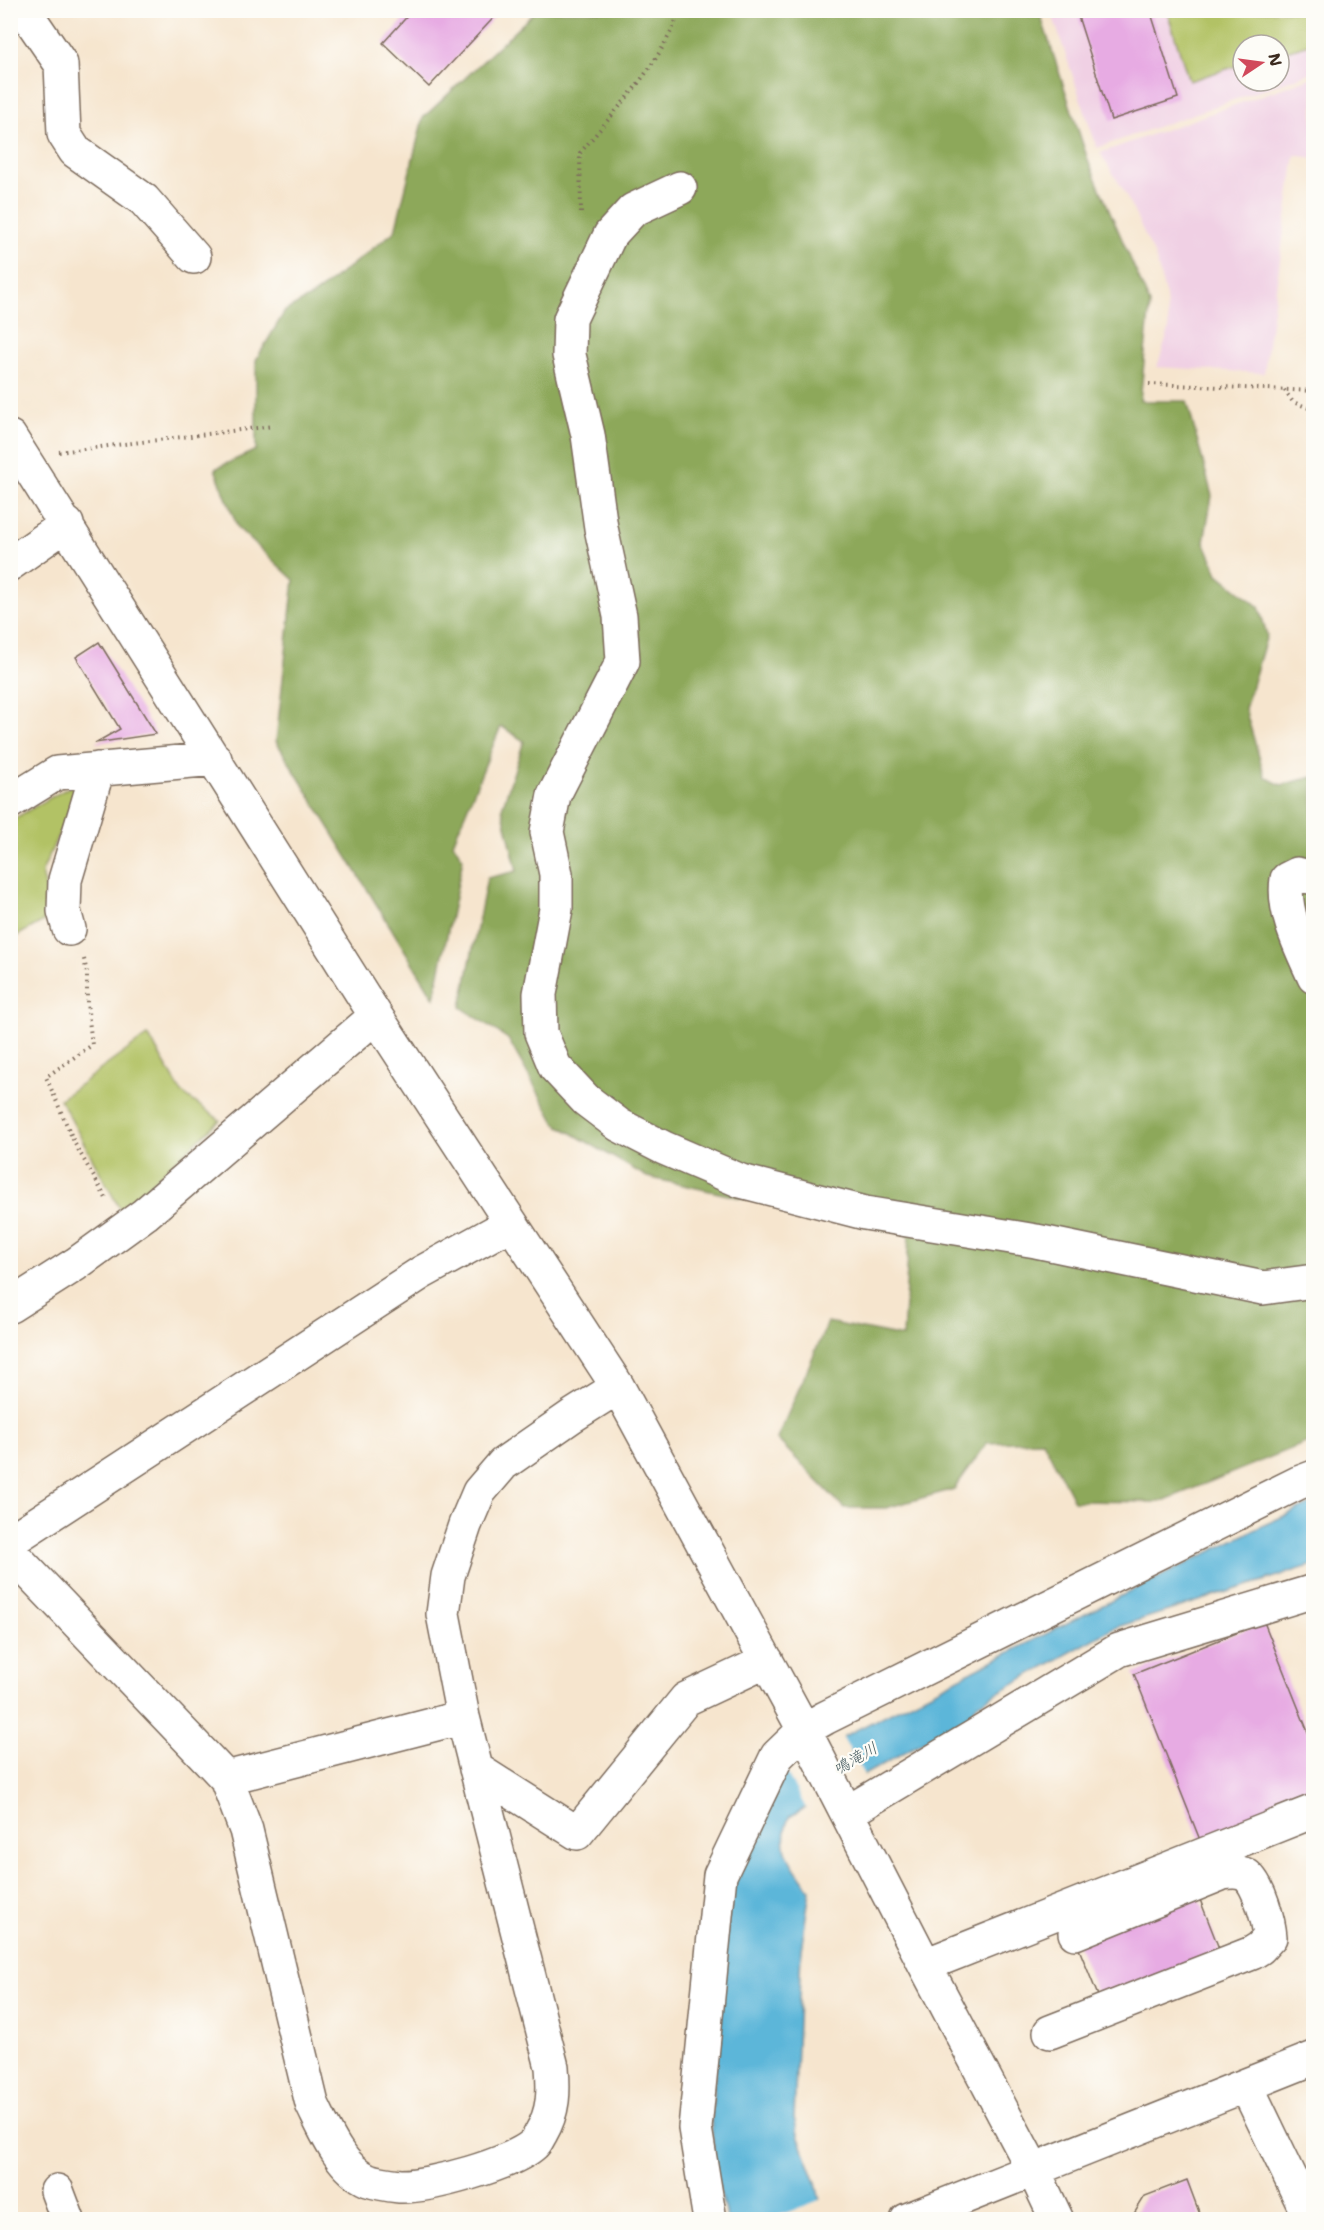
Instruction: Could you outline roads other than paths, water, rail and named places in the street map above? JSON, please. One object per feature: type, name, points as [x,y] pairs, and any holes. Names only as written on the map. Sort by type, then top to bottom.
[{"type":"street","points":[[24,10],[61,64],[64,134],[75,151],[144,200],[194,257]]},
{"type":"street","points":[[680,188],[633,210],[610,235],[570,319],[569,355],[588,435],[601,528],[620,615],[623,662],[554,795],[547,832],[556,874],[556,909],[540,994],[541,1033],[555,1067],[586,1100],[620,1125],[664,1148],[741,1181],[864,1213],[1036,1241],[1263,1288],[1314,1281]]},
{"type":"street","points":[[17,446],[376,1016],[618,1388],[808,1738],[1033,2169],[1057,2220]]},
{"type":"street","points":[[10,564],[68,524]]},
{"type":"street","points":[[10,802],[57,773],[215,759]]},
{"type":"street","points":[[69,929],[64,911],[65,880],[98,769]]},
{"type":"street","points":[[1314,878],[1297,874],[1287,879],[1285,892],[1292,923],[1314,977]]},
{"type":"street","points":[[10,1306],[76,1264],[145,1214],[376,1016]]},
{"type":"street","points":[[10,1541],[421,1273],[510,1224]]},
{"type":"street","points":[[10,1552],[226,1778],[246,1830],[312,2104],[347,2164],[368,2180],[400,2186],[440,2181],[506,2161],[535,2144],[548,2122],[554,2098],[552,2067],[463,1717],[443,1614],[448,1576],[479,1492],[502,1464],[618,1388]]},
{"type":"street","points":[[710,2220],[695,2128],[720,1875],[777,1756],[1287,1488],[1314,1477]]},
{"type":"street","points":[[843,1806],[1119,1650],[1314,1591]]},
{"type":"street","points":[[476,1769],[577,1833],[686,1699],[767,1661]]},
{"type":"street","points":[[226,1778],[463,1717]]},
{"type":"street","points":[[925,1965],[1314,1811]]},
{"type":"street","points":[[1050,2032],[1252,1953],[1270,1938],[1269,1923],[1254,1883],[1247,1875],[1236,1872],[1223,1873],[1075,1933]]},
{"type":"street","points":[[907,2220],[1314,2058]]},
{"type":"street","points":[[1246,2085],[1311,2220]]},
{"type":"water","name":"鳴滝川","points":[[1313,1503],[1313,1565],[1114,1628],[977,1704],[971,1715],[789,1817],[785,1829],[785,1848],[792,1864],[810,1890],[801,1950],[794,2118],[816,2183],[824,2219],[727,2220],[716,2177],[711,2122],[730,1886],[783,1767],[1111,1601]]}]
